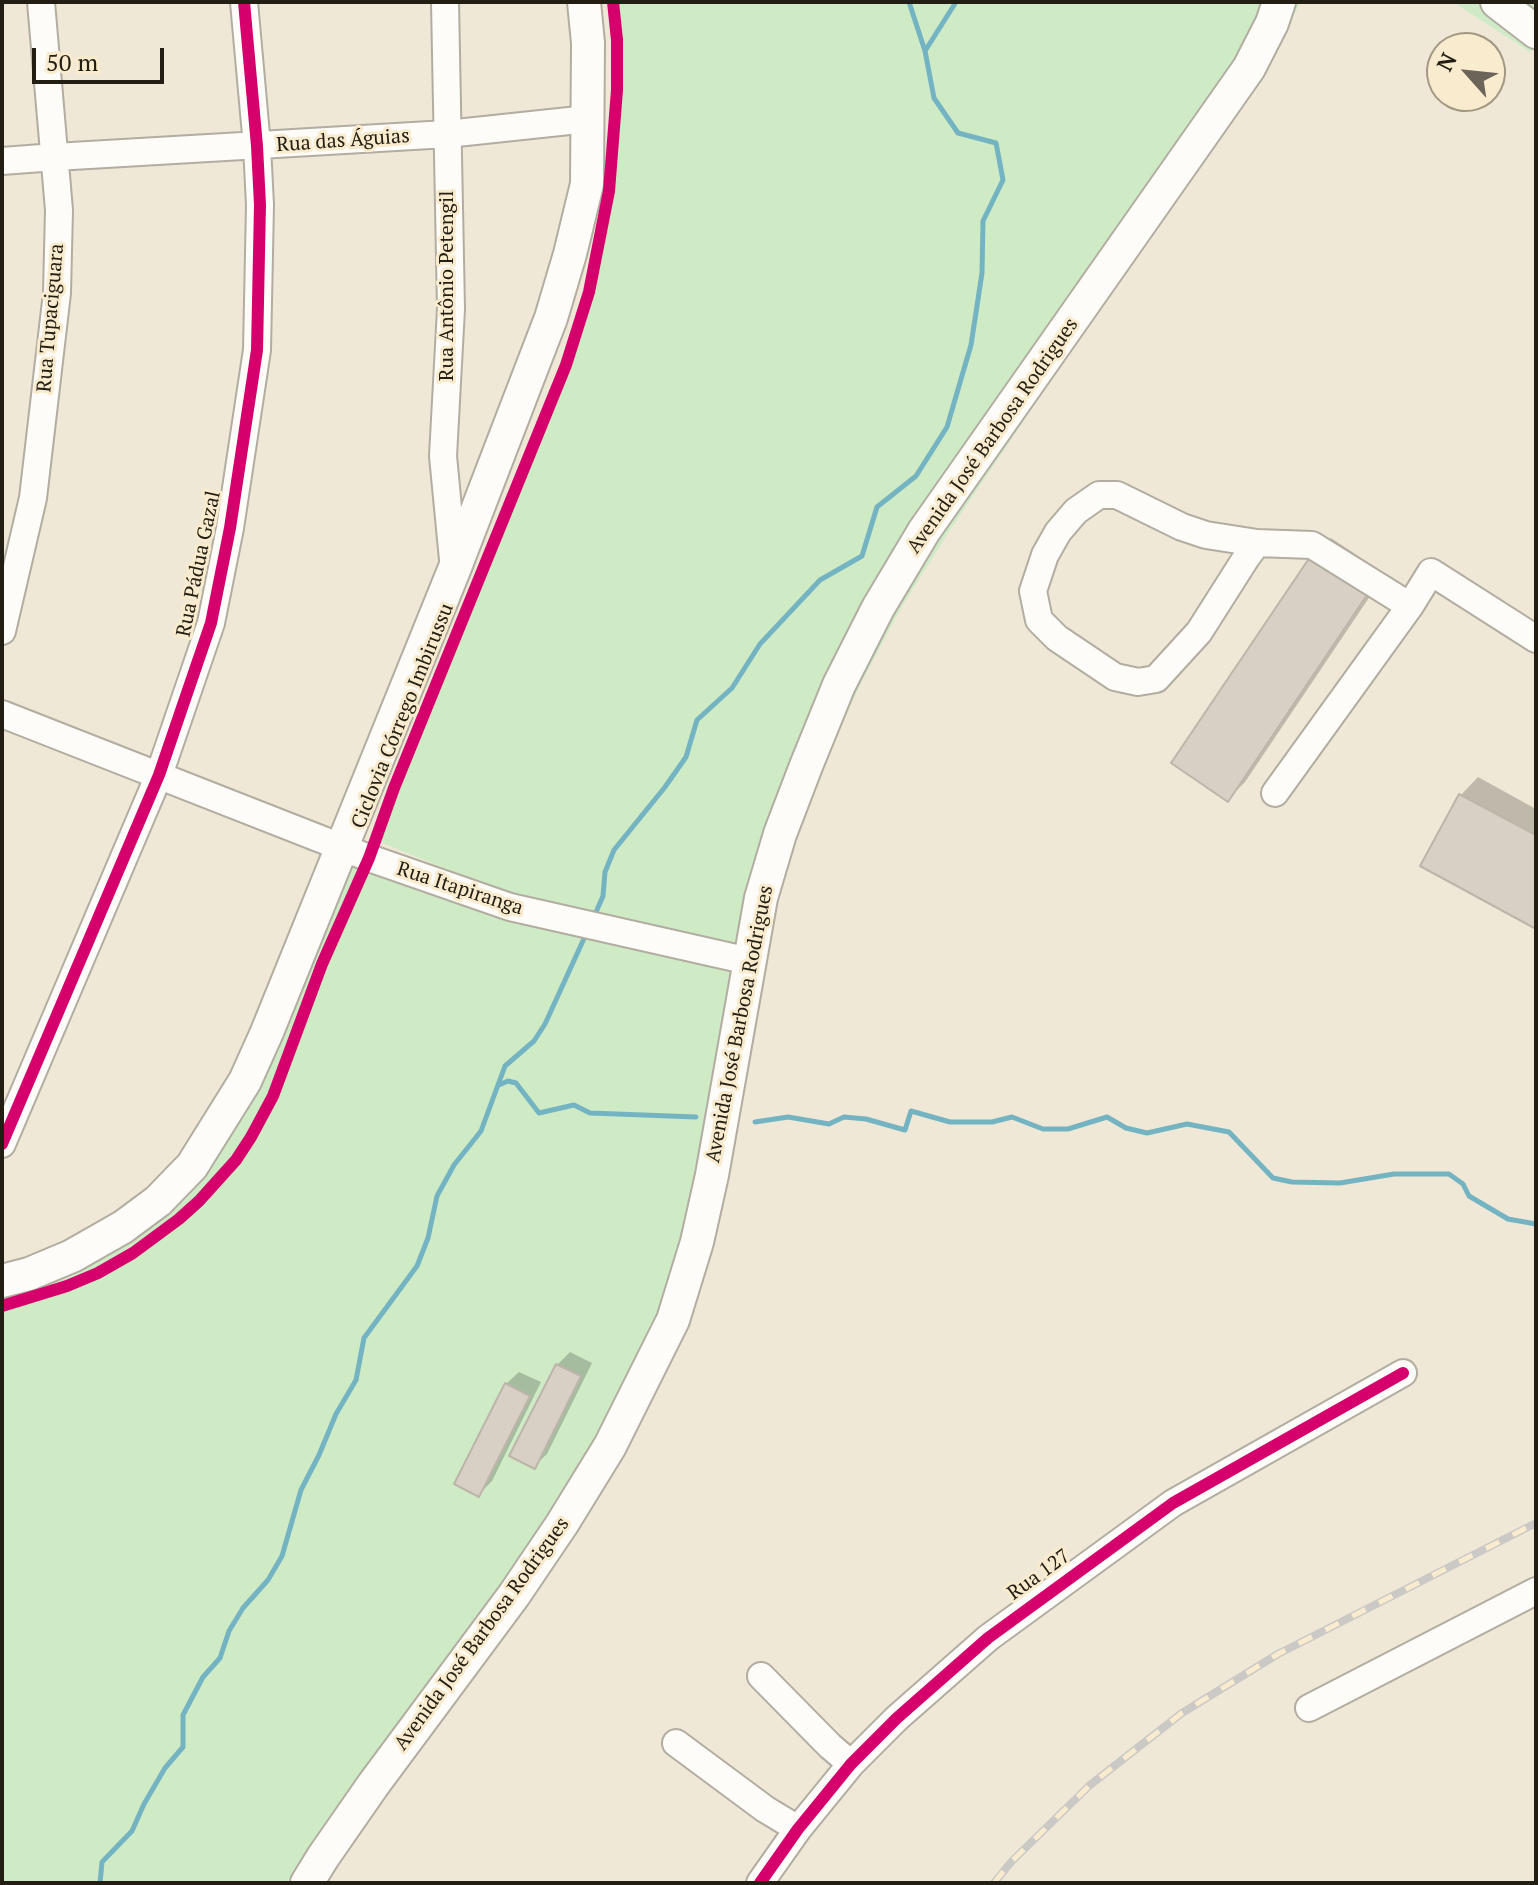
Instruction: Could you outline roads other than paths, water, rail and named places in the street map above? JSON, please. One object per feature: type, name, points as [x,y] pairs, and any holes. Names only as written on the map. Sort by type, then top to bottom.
[{"type":"main road","points":[[11,1273],[72,1256],[123,1227],[158,1201],[192,1166],[245,1081],[454,570],[551,318],[587,184],[588,43],[584,2]]},
{"type":"main road","name":"Avenida José Barbosa Rodrigues","points":[[307,1883],[356,1809],[514,1595],[562,1524],[610,1446],[673,1320],[697,1242],[712,1175],[761,898],[780,834],[839,685],[878,608],[924,531],[1249,68],[1279,2]]},
{"type":"main road","points":[[1497,2],[1528,21]]},
{"type":"street","name":"Rua Tupaciguara","points":[[2,631],[33,498],[57,293],[59,210],[41,2]]},
{"type":"street","name":"Rua Pádua Gazal","points":[[2,1144],[159,775],[211,623],[230,528],[257,350],[260,205],[244,2]]},
{"type":"street","name":"Rua Antônio Petengil","points":[[445,2],[451,309],[443,456],[454,570]]},
{"type":"street","name":"Rua das Águias","points":[[2,161],[447,134],[588,119]]},
{"type":"street","points":[[1257,543],[1199,632],[1156,679],[1138,682],[1115,677],[1057,638],[1039,620],[1033,591],[1045,555],[1058,532],[1076,511],[1099,495],[1117,495],[1182,527],[1206,535],[1257,543],[1312,545],[1410,606]]},
{"type":"street","points":[[1275,793],[1410,606],[1431,572],[1536,639]]},
{"type":"street","name":"Rua Itapiranga","points":[[2,714],[369,858],[497,903],[749,961]]},
{"type":"street","name":"Rua 127","points":[[760,1883],[798,1829],[851,1764],[897,1718],[988,1638],[1173,1503],[1403,1373]]},
{"type":"street","points":[[1309,1708],[1536,1591]]},
{"type":"street","points":[[761,1676],[851,1764]]},
{"type":"street","points":[[676,1743],[765,1809],[798,1829]]},
{"type":"waterway","points":[[593,919],[603,896],[605,872],[614,850],[686,757],[697,720],[732,688],[760,644],[820,580],[862,556],[877,507],[916,476],[947,427],[971,345],[982,273],[983,221],[1003,180],[996,143],[958,133],[934,98],[925,51],[909,2]]},
{"type":"waterway","points":[[925,51],[956,2]]},
{"type":"waterway","points":[[100,1883],[102,1862],[132,1831],[165,1768],[183,1747],[183,1715],[203,1677],[220,1658],[229,1631],[243,1608],[268,1580],[282,1556],[301,1490],[336,1414],[356,1380],[364,1338],[417,1266],[428,1238],[437,1196],[454,1165],[481,1131],[505,1066],[534,1041],[545,1024],[587,932]]},
{"type":"waterway","points":[[499,1085],[508,1081],[516,1083],[539,1113],[574,1105],[590,1113],[696,1117]]},
{"type":"waterway","points":[[755,1122],[788,1117],[829,1124],[844,1117],[866,1119],[905,1130],[911,1111],[950,1122],[992,1122],[1012,1117],[1043,1129],[1068,1129],[1107,1117],[1126,1128],[1147,1133],[1187,1124],[1229,1132],[1273,1178],[1292,1182],[1340,1183],[1394,1174],[1449,1174],[1463,1184],[1469,1196],[1508,1219],[1536,1224]]},
{"type":"railway","points":[[994,1883],[1012,1861],[1090,1785],[1182,1713],[1278,1654],[1536,1523]]}]
